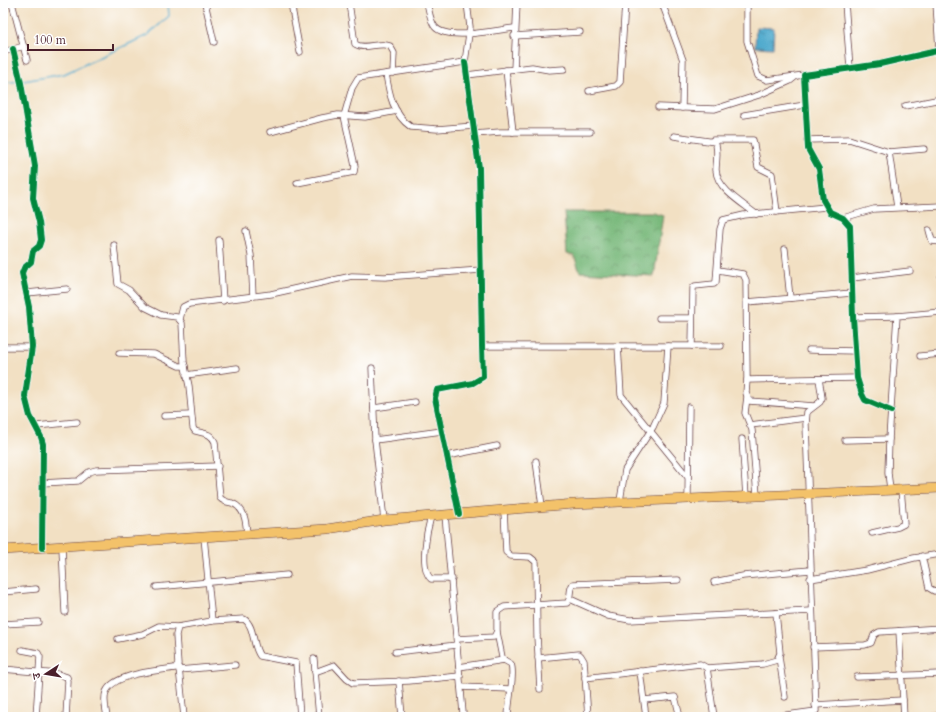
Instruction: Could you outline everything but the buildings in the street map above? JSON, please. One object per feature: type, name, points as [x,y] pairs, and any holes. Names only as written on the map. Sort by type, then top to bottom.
[{"type":"main road","points":[[3,550],[326,529],[384,520],[542,506],[620,501],[941,488]]},
{"type":"street","points":[[12,3],[27,60]]},
{"type":"street","points":[[205,3],[214,42]]},
{"type":"street","points":[[292,3],[300,52]]},
{"type":"street","points":[[351,3],[355,44],[361,46],[385,43],[390,46],[394,53],[393,73]]},
{"type":"street","points":[[427,3],[432,24],[438,30],[470,34],[514,28]]},
{"type":"street","points":[[459,514],[435,393],[441,388],[479,381],[483,377],[484,371],[482,346],[481,195],[474,126],[465,62],[470,34],[467,3]]},
{"type":"street","points":[[514,69],[514,28],[517,3]]},
{"type":"street","points":[[620,3],[623,12]]},
{"type":"street","points":[[589,91],[616,86],[620,82],[623,12],[625,3]]},
{"type":"street","points":[[662,3],[683,60],[682,108]]},
{"type":"street","points":[[747,3],[747,41],[758,76],[766,80],[880,64],[940,50],[936,3]]},
{"type":"street","points":[[845,3],[850,68]]},
{"type":"street","points":[[514,36],[580,32]]},
{"type":"street","points":[[3,52],[24,46]]},
{"type":"street","points":[[13,49],[20,75],[35,166],[33,198],[39,222],[41,240],[40,246],[33,251],[30,263],[23,270],[22,277],[27,293],[32,347],[25,396],[30,416],[36,426],[43,444],[42,548]]},
{"type":"street","points":[[297,183],[354,172],[355,169],[344,116],[352,88],[358,78],[465,62]]},
{"type":"street","points":[[467,75],[532,67],[549,70],[564,69]]},
{"type":"street","points":[[506,70],[513,132]]},
{"type":"street","points":[[386,74],[390,98],[397,111],[408,125],[414,128],[437,129],[474,126]]},
{"type":"street","points":[[804,75],[809,155],[819,169],[821,192],[826,207],[830,212],[843,218],[850,226],[857,378],[865,400],[891,411]]},
{"type":"street","points":[[658,107],[715,109],[759,95],[790,81],[794,77]]},
{"type":"street","points":[[905,106],[941,99]]},
{"type":"street","points":[[744,115],[805,105]]},
{"type":"street","points":[[270,132],[322,118],[344,116],[365,117],[397,111]]},
{"type":"street","points":[[474,134],[513,132],[590,132]]},
{"type":"street","points":[[674,136],[713,140],[753,140],[758,167],[772,174],[777,212]]},
{"type":"street","points":[[807,140],[848,138],[889,152],[924,149]]},
{"type":"street","points":[[713,140],[716,144],[716,170],[719,179],[730,193],[756,214]]},
{"type":"street","points":[[889,152],[897,207]]},
{"type":"street","points":[[843,218],[874,209],[941,206]]},
{"type":"street","points":[[692,346],[693,288],[695,286],[714,284],[718,270],[720,229],[723,220],[756,214],[826,207]]},
{"type":"street","points":[[929,230],[932,241],[941,242]]},
{"type":"street","points":[[246,231],[251,255],[253,296]]},
{"type":"street","points":[[219,240],[223,301]]},
{"type":"street","points":[[114,246],[118,284],[129,290],[145,307],[161,315],[177,317],[180,319]]},
{"type":"street","points":[[785,249],[790,298]]},
{"type":"street","points":[[247,534],[243,512],[236,505],[220,498],[218,466],[213,438],[209,433],[195,432],[191,415],[185,366],[182,323],[180,319],[184,306],[253,296],[352,276],[385,277],[481,270]]},
{"type":"street","points":[[718,270],[743,274],[746,280],[747,397],[745,413],[750,424],[754,448],[757,496]]},
{"type":"street","points":[[852,278],[910,271]]},
{"type":"street","points":[[27,293],[67,289]]},
{"type":"street","points":[[747,302],[852,292]]},
{"type":"street","points":[[853,317],[897,316],[941,312]]},
{"type":"street","points":[[890,489],[888,473],[889,439],[897,316]]},
{"type":"street","points":[[659,318],[692,318]]},
{"type":"street","points":[[482,346],[721,346]]},
{"type":"street","points":[[618,346],[621,395],[687,476]]},
{"type":"street","points":[[620,501],[625,470],[651,430],[664,403],[668,346]]},
{"type":"street","points":[[3,347],[32,347]]},
{"type":"street","points":[[809,350],[855,351]]},
{"type":"street","points":[[119,352],[154,354],[179,366],[185,366]]},
{"type":"street","points":[[920,356],[941,354]]},
{"type":"street","points":[[186,375],[237,368]]},
{"type":"street","points":[[372,368],[375,440],[384,520]]},
{"type":"street","points":[[747,380],[857,378]]},
{"type":"street","points":[[816,711],[807,494],[806,418],[809,409],[820,402],[822,398],[819,379]]},
{"type":"street","points":[[747,397],[749,401],[814,406]]},
{"type":"street","points":[[374,408],[415,402]]},
{"type":"street","points":[[688,498],[687,476],[689,407]]},
{"type":"street","points":[[164,416],[191,415]]},
{"type":"street","points":[[750,424],[806,418]]},
{"type":"street","points":[[36,426],[77,422]]},
{"type":"street","points":[[375,440],[442,431]]},
{"type":"street","points":[[742,439],[746,496]]},
{"type":"street","points":[[844,440],[889,439]]},
{"type":"street","points":[[447,456],[497,446]]},
{"type":"street","points":[[536,461],[542,506]]},
{"type":"street","points":[[42,483],[78,481],[89,472],[96,470],[218,466]]},
{"type":"street","points":[[872,533],[898,527],[904,524],[901,489]]},
{"type":"street","points":[[504,510],[506,552],[511,556],[530,557],[536,562],[536,605],[540,689]]},
{"type":"street","points":[[445,515],[463,713]]},
{"type":"street","points":[[432,516],[425,552],[428,575],[431,579],[452,579]]},
{"type":"street","points":[[204,536],[212,621]]},
{"type":"street","points":[[62,547],[65,612]]},
{"type":"street","points":[[810,579],[866,570],[922,556],[941,554]]},
{"type":"street","points":[[922,556],[929,588],[934,591],[941,590]]},
{"type":"street","points":[[714,582],[743,576],[810,570]]},
{"type":"street","points":[[156,587],[287,575]]},
{"type":"street","points":[[508,717],[512,666],[504,660],[497,631],[497,612],[499,609],[564,604],[570,599],[571,588],[576,583],[678,580]]},
{"type":"street","points":[[3,592],[36,589]]},
{"type":"street","points":[[570,599],[608,616],[630,620],[811,611]]},
{"type":"street","points":[[776,613],[779,657],[785,697]]},
{"type":"street","points":[[118,639],[143,634],[159,626],[178,627],[212,621],[244,619],[249,624],[260,656],[296,663],[300,717]]},
{"type":"street","points":[[3,624],[38,622]]},
{"type":"street","points":[[178,627],[176,635],[184,717]]},
{"type":"street","points":[[813,647],[865,645],[871,643],[876,633],[941,628]]},
{"type":"street","points":[[395,652],[491,638],[496,635],[497,631]]},
{"type":"street","points":[[899,631],[904,717]]},
{"type":"street","points":[[22,650],[40,654],[36,717]]},
{"type":"street","points":[[538,658],[579,654],[584,661],[588,717]]},
{"type":"street","points":[[585,678],[700,664],[707,668],[763,664],[773,662],[779,657]]},
{"type":"street","points":[[314,659],[319,717]]},
{"type":"street","points":[[459,667],[504,660]]},
{"type":"street","points":[[107,717],[106,692],[115,683],[132,675],[175,668],[178,664]]},
{"type":"street","points":[[315,672],[334,664],[347,679],[353,683],[460,676]]},
{"type":"street","points":[[179,670],[235,665]]},
{"type":"street","points":[[707,668],[714,717]]},
{"type":"street","points":[[3,669],[62,674],[68,679],[66,717]]},
{"type":"street","points":[[640,671],[646,717]]},
{"type":"street","points":[[857,677],[941,674]]},
{"type":"street","points":[[399,681],[402,717]]},
{"type":"street","points":[[461,687],[510,689]]},
{"type":"street","points":[[644,700],[675,697],[680,717]]},
{"type":"street","points":[[772,717],[903,700]]},
{"type":"street","points":[[925,717],[941,716]]},
{"type":"green space","points":[[564,212],[653,212],[663,215],[654,276],[580,272],[574,256],[567,254]]},
{"type":"water","points":[[756,27],[774,28],[773,48],[755,47]]},
{"type":"waterway","points":[[23,81],[64,74],[148,35],[169,16],[168,3]]},
{"type":"waterway","points":[[3,83],[19,81]]},
{"type":"cycle path","points":[[13,49],[21,83],[35,166],[33,198],[39,222],[41,240],[39,246],[33,251],[31,262],[24,268],[22,273],[29,307],[32,347],[25,396],[30,416],[43,444],[42,548]]},
{"type":"cycle path","points":[[891,411],[865,400],[857,378],[850,226],[843,218],[830,212],[823,200],[819,169],[808,149],[804,75],[880,64],[941,50]]},
{"type":"cycle path","points":[[459,514],[435,398],[437,390],[473,383],[483,377],[479,168],[465,62]]}]
